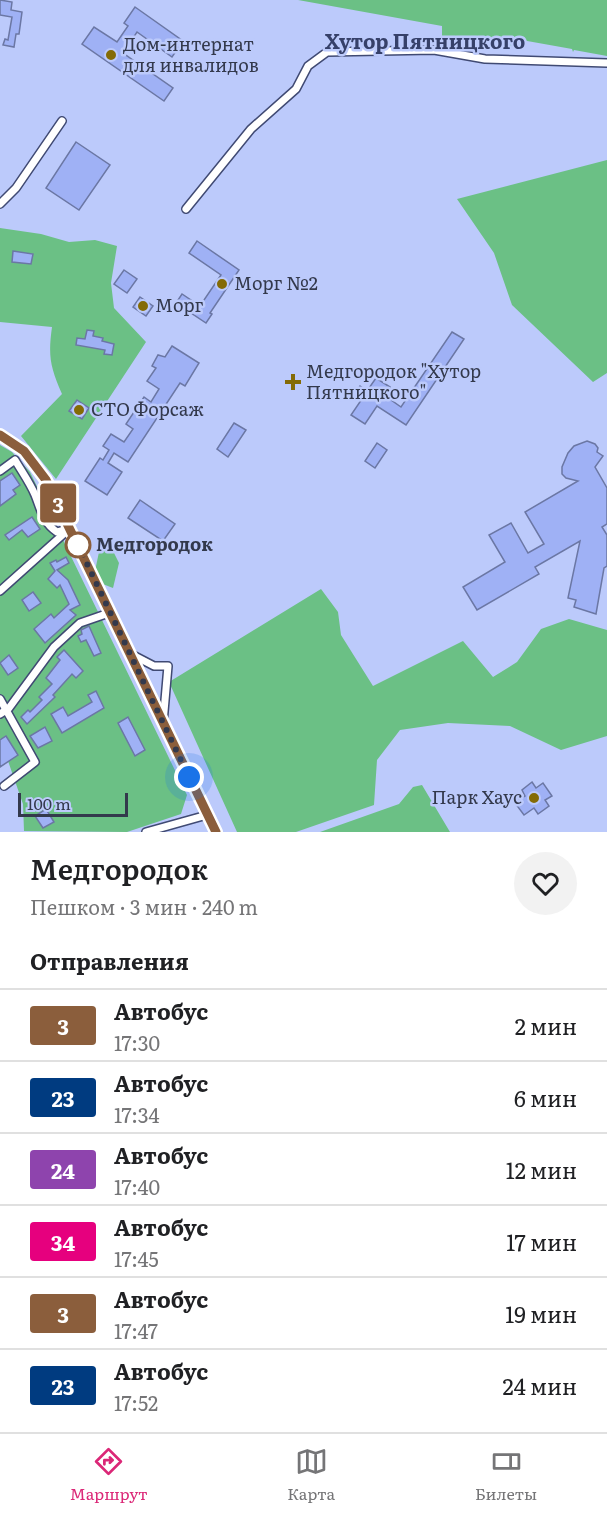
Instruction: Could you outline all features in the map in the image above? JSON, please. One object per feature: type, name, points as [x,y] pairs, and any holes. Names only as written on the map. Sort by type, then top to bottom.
[{"type":"main road","points":[[0,435],[24,451],[46,480],[216,832]]},
{"type":"street","points":[[186,209],[251,129],[296,89],[308,66],[327,52],[435,50],[485,59],[607,63]]},
{"type":"street","points":[[0,204],[16,188],[62,121]]},
{"type":"street","points":[[0,471],[15,460],[35,495],[40,513],[50,528],[57,532],[70,528]]},
{"type":"street","points":[[0,591],[70,528]]},
{"type":"street","points":[[3,712],[54,648],[80,623],[109,613]]},
{"type":"street","points":[[129,653],[154,666],[168,666],[163,724]]},
{"type":"street","points":[[0,699],[3,712],[35,762],[4,786]]},
{"type":"street","points":[[146,832],[207,815]]},
{"type":"green space","points":[[298,0],[607,0],[607,56],[574,50],[573,52],[572,49],[516,39],[516,48],[442,48],[442,26]]},
{"type":"green space","points":[[607,160],[607,373],[593,382],[512,305],[494,253],[457,199]]},
{"type":"green space","points":[[0,228],[41,234],[69,242],[95,240],[117,246],[111,283],[114,308],[146,342],[56,479],[21,436],[62,394],[51,361],[52,327],[0,322]]},
{"type":"green space","points":[[0,445],[12,452],[30,472],[187,795],[181,814],[127,832],[24,831],[23,804],[0,738]]},
{"type":"green space","points":[[100,547],[114,553],[119,563],[113,588],[100,583],[94,576]]},
{"type":"green space","points":[[321,589],[338,612],[341,635],[373,686],[463,641],[493,677],[517,662],[541,629],[569,619],[607,630],[607,736],[561,750],[510,726],[448,723],[400,730],[377,760],[374,805],[296,832],[237,832],[169,682]]},
{"type":"green space","points":[[422,785],[450,832],[320,832],[399,804],[413,787]]},
{"type":"building","points":[[0,0],[12,2],[11,10],[22,12],[19,34],[16,34],[14,47],[3,45],[5,39],[8,40],[12,17],[0,15]]},
{"type":"building","name":"Дом-интернат для инвалидов","points":[[135,7],[183,41],[172,57],[137,32],[123,53],[173,88],[164,101],[82,44],[94,27],[117,42],[128,26],[124,23]]},
{"type":"building","points":[[76,142],[110,165],[79,210],[46,188]]},
{"type":"building","name":"Морг №2","points":[[197,241],[239,270],[210,313],[212,314],[206,323],[176,303],[182,294],[200,306],[221,275],[189,253]]},
{"type":"building","points":[[13,251],[33,254],[31,264],[12,262]]},
{"type":"building","points":[[124,270],[137,279],[127,293],[114,284]]},
{"type":"building","name":"Морг","points":[[140,297],[153,306],[146,316],[133,307]]},
{"type":"building","points":[[87,330],[94,331],[93,336],[103,338],[102,341],[114,344],[112,355],[104,354],[105,350],[76,345],[77,338],[85,339]]},
{"type":"building","points":[[452,332],[464,339],[406,425],[377,406],[365,424],[351,415],[364,396],[357,391],[360,386],[367,391],[376,378],[390,387],[384,395],[401,407]]},
{"type":"building","points":[[172,346],[199,363],[185,386],[180,383],[128,462],[114,453],[108,463],[122,472],[107,495],[85,481],[100,458],[103,460],[109,450],[103,446],[111,434],[124,442],[133,429],[126,424],[144,397],[151,402],[159,389],[147,381],[156,368],[152,366],[158,355],[165,357]]},
{"type":"building","name":"СТО Форсаж","points":[[77,400],[89,408],[82,419],[69,411]]},
{"type":"building","points":[[234,423],[246,430],[228,457],[217,449]]},
{"type":"building","points":[[587,441],[595,444],[598,448],[597,452],[603,456],[595,467],[607,488],[607,524],[602,527],[607,535],[607,566],[604,568],[596,614],[574,607],[576,600],[568,598],[580,541],[535,567],[539,574],[477,610],[463,587],[505,562],[489,535],[511,523],[528,553],[544,544],[525,512],[578,481],[566,478],[562,474],[562,467],[574,446]]},
{"type":"building","points":[[377,443],[387,450],[375,468],[365,461]]},
{"type":"building","points":[[12,473],[20,485],[13,490],[16,494],[0,506],[0,481]]},
{"type":"building","points":[[140,500],[175,524],[163,541],[128,518]]},
{"type":"building","points":[[32,517],[40,529],[28,537],[22,530],[9,540],[5,535]]},
{"type":"building","points":[[66,557],[69,563],[57,570],[68,580],[80,605],[70,610],[76,615],[45,643],[34,629],[51,614],[54,618],[69,604],[60,585],[57,588],[48,579],[55,571],[50,563]]},
{"type":"building","points":[[33,592],[41,603],[29,611],[22,600]]},
{"type":"building","points":[[89,626],[101,653],[94,656],[86,640],[81,642],[78,636],[82,634],[81,630]]},
{"type":"building","points":[[64,650],[83,671],[76,678],[72,674],[53,695],[55,697],[27,724],[21,717],[42,700],[39,697],[52,684],[46,678],[60,660],[57,657]]},
{"type":"building","points":[[9,655],[18,668],[8,675],[0,663]]},
{"type":"building","points":[[96,691],[104,708],[62,733],[51,714],[63,707],[68,716],[92,702],[88,695]]},
{"type":"building","points":[[128,717],[145,750],[135,756],[118,723]]},
{"type":"building","points":[[45,727],[52,741],[38,748],[30,736]]},
{"type":"building","points":[[6,736],[18,755],[0,767],[0,740]]},
{"type":"building","points":[[532,782],[536,788],[543,783],[552,796],[545,800],[549,806],[538,814],[534,808],[524,815],[515,803],[525,796],[522,790]]},
{"type":"building","points":[[46,809],[54,822],[43,828],[35,816]]},
{"type":"bus line","name":"3","points":[[0,435],[7,437],[24,451],[46,480],[216,832]]},
{"type":"place","name":"Дом-интернат для инвалидов","points":[[111,55]]},
{"type":"place","name":"Морг №2","points":[[222,284]]},
{"type":"place","name":"Морг","points":[[143,306]]},
{"type":"place","name":"Медгородок \"Хутор Пятницкого\"","points":[[293,382]]},
{"type":"place","name":"СТО Форсаж","points":[[79,410]]},
{"type":"place","name":"Медгородок","points":[[78,545]]},
{"type":"place","name":"Парк Хаус","points":[[534,798]]},
{"type":"district","name":"Хутор Пятницкого","points":[[425,42]]},
{"type":"route","points":[[78,545],[189,777]]}]
